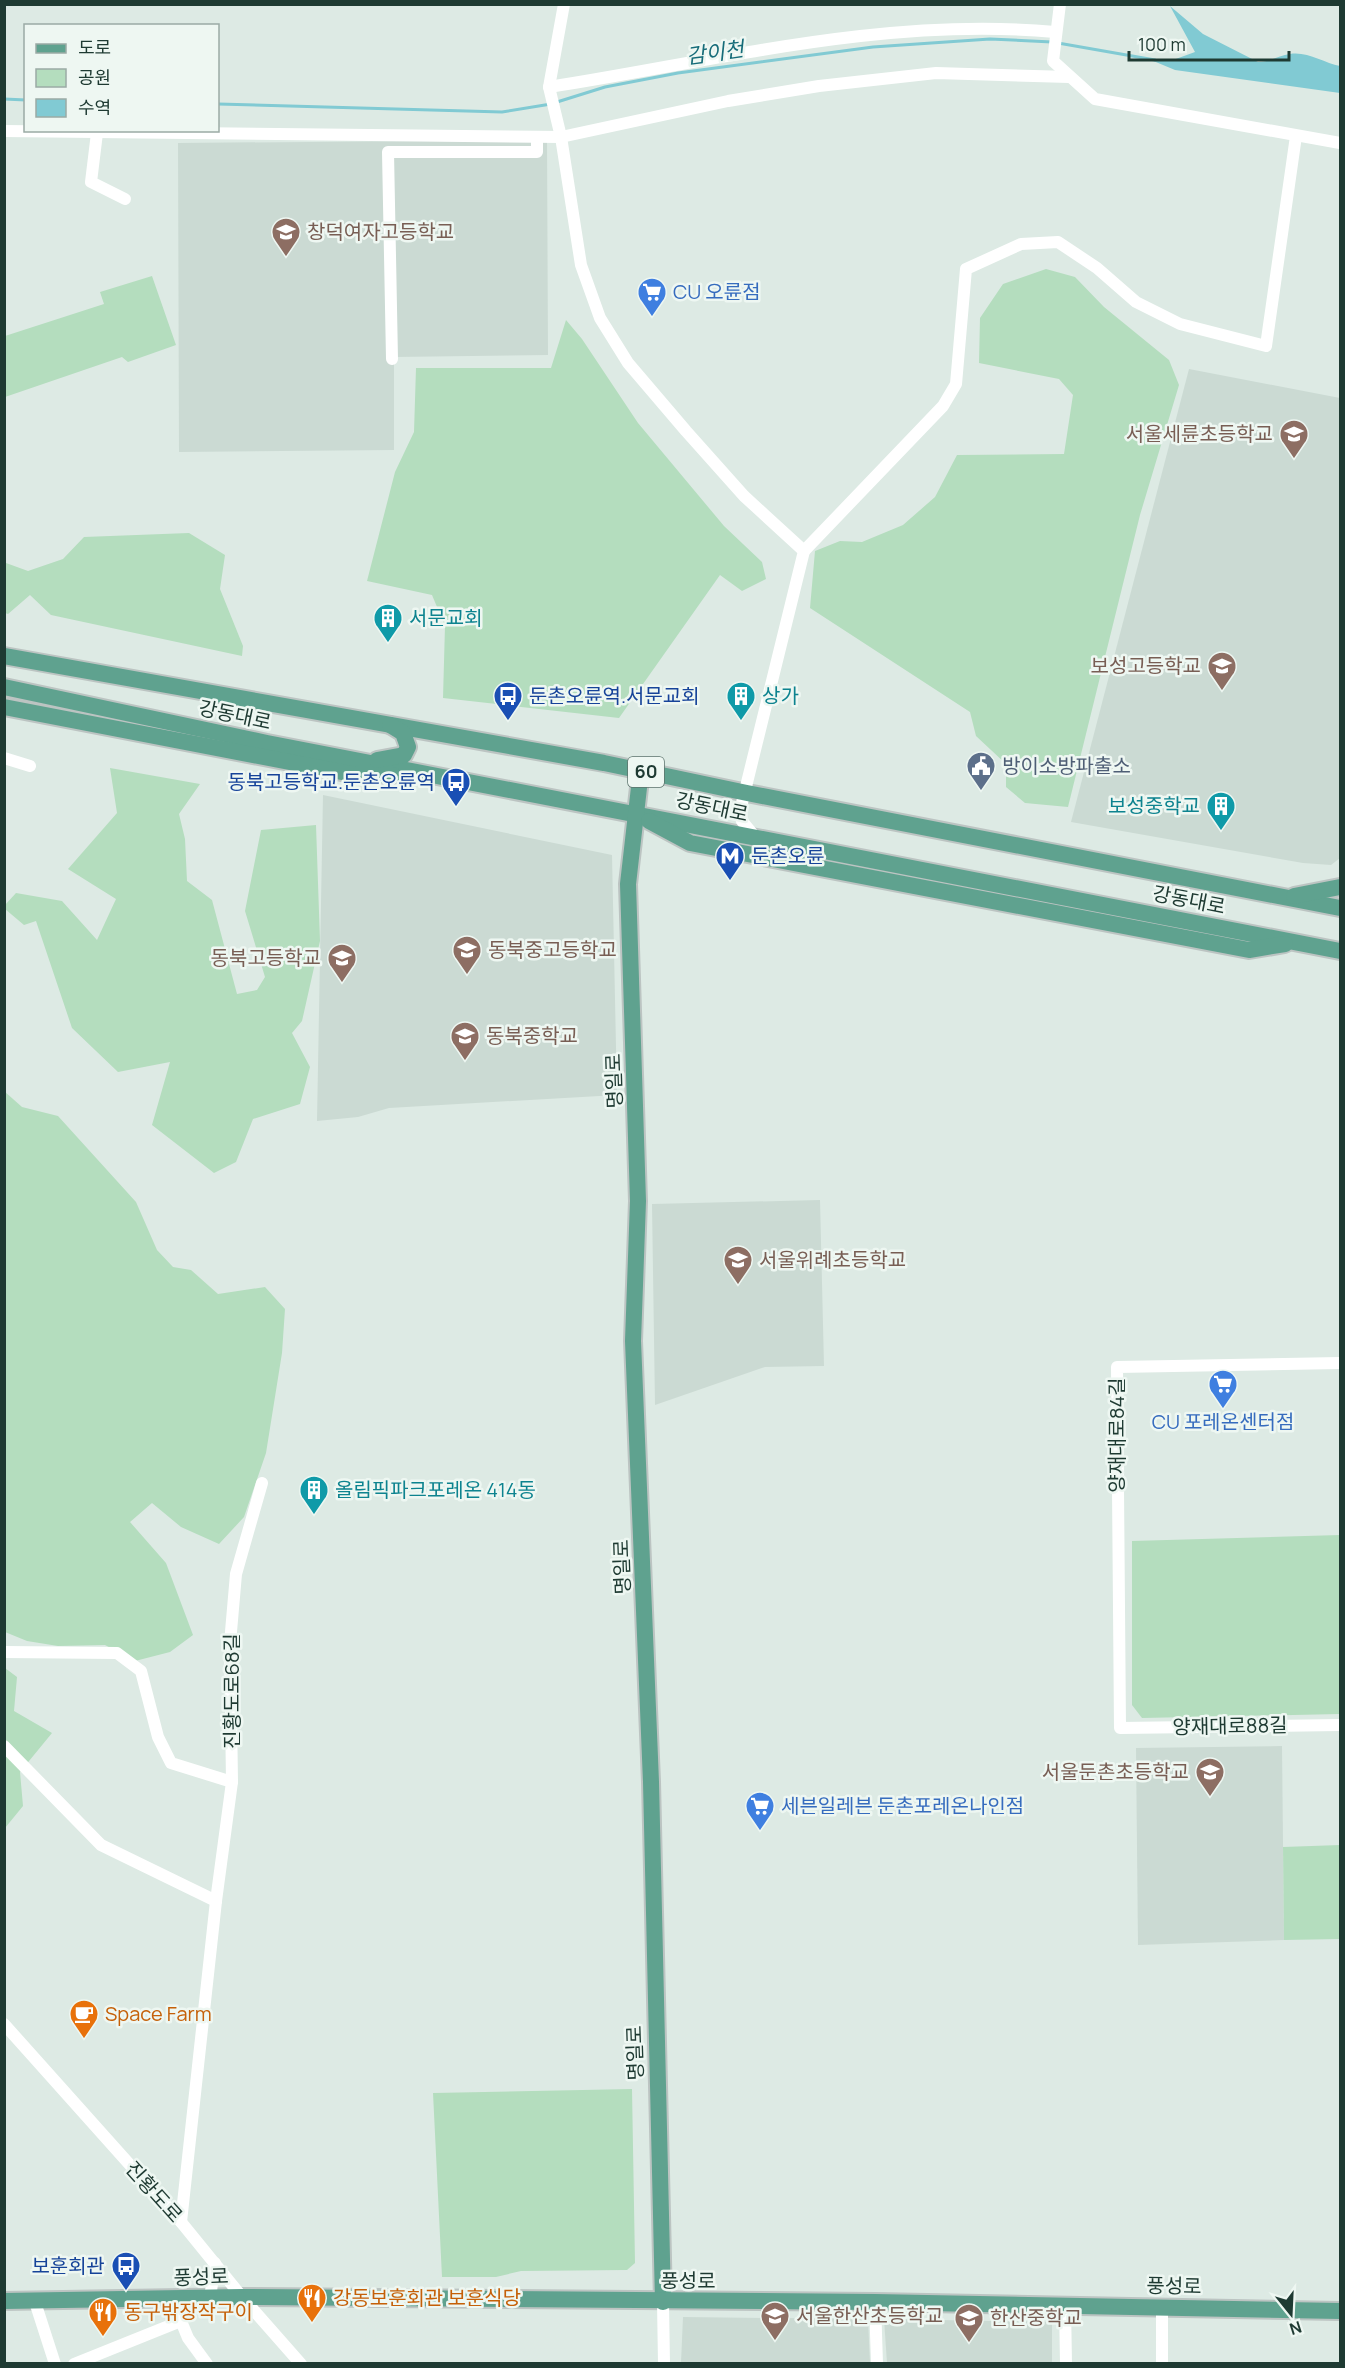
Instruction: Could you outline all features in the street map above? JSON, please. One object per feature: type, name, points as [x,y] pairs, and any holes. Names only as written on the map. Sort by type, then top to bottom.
[{"type":"main road","name":"강동대로","points":[[4,656],[640,770],[747,793],[1341,908]]},
{"type":"main road","name":"강동대로","points":[[4,687],[364,762],[1341,951]]},
{"type":"main road","points":[[4,707],[357,775],[436,776]]},
{"type":"main road","points":[[364,762],[404,754],[408,747],[403,733],[388,724]]},
{"type":"main road","name":"명일로","points":[[640,770],[628,884],[638,1186],[633,1341],[651,1782],[663,2302]]},
{"type":"main road","points":[[634,813],[690,843],[1249,950],[1296,942],[1341,963]]},
{"type":"main road","points":[[1285,897],[1341,887]]},
{"type":"main road","name":"풍성로","points":[[4,2301],[242,2297],[663,2302],[875,2301],[1341,2311]]},
{"type":"street","points":[[564,4],[549,87],[561,136],[581,265],[600,318],[628,363],[686,431],[744,496],[804,551]]},
{"type":"street","points":[[1060,4],[1053,61],[1095,99],[1341,143]]},
{"type":"street","points":[[549,87],[784,47],[893,34],[1000,26],[1055,32]]},
{"type":"street","points":[[50,132],[561,136],[728,101],[819,86],[936,73],[1069,77]]},
{"type":"street","points":[[4,131],[24,131]]},
{"type":"street","points":[[97,133],[91,182],[125,199]]},
{"type":"street","points":[[756,838],[742,821],[740,811],[747,793],[804,551],[943,406],[956,384],[966,269],[1021,244],[1058,242],[1097,268],[1136,302],[1180,324],[1266,346],[1296,136]]},
{"type":"street","points":[[392,359],[388,152],[537,152],[537,137]]},
{"type":"street","points":[[4,758],[30,766]]},
{"type":"street","name":"양재대로84길","points":[[1120,1728],[1117,1366],[1341,1363]]},
{"type":"street","name":"진황도로68길","points":[[181,2223],[216,1901],[232,1782],[230,1643],[236,1574],[262,1483]]},
{"type":"street","points":[[4,1652],[117,1653],[141,1671],[158,1737],[171,1763],[232,1782]]},
{"type":"street","name":"양재대로88길","points":[[1120,1728],[1341,1725]]},
{"type":"street","points":[[4,1746],[101,1845],[216,1901]]},
{"type":"street","name":"진황도로","points":[[4,2024],[181,2223],[301,2364]]},
{"type":"street","points":[[210,2298],[215,2263]]},
{"type":"street","points":[[184,2299],[181,2321],[188,2338],[207,2364]]},
{"type":"street","points":[[875,2301],[877,2364]]},
{"type":"street","points":[[35,2302],[55,2364]]},
{"type":"street","name":"명일로","points":[[663,2302],[664,2364]]},
{"type":"street","points":[[1065,2305],[1066,2364]]},
{"type":"street","points":[[1162,2307],[1162,2364]]},
{"type":"street","points":[[74,2364],[181,2321]]},
{"type":"shaded area","name":"창덕여자고등학교","points":[[547,140],[548,355],[394,357],[394,450],[179,452],[178,143]]},
{"type":"shaded area","name":"보성고등학교","points":[[1189,369],[1340,398],[1340,858],[1331,865],[1303,863],[1071,822]]},
{"type":"shaded area","name":"동북중고등학교","points":[[323,795],[612,855],[617,1095],[389,1108],[358,1117],[317,1121]]},
{"type":"shaded area","name":"서울위례초등학교","points":[[820,1200],[824,1366],[765,1367],[655,1405],[652,1204]]},
{"type":"shaded area","name":"서울둔촌초등학교","points":[[1282,1746],[1284,1940],[1138,1945],[1136,1748]]},
{"type":"shaded area","name":"서울한산초등학교","points":[[683,2317],[868,2319],[870,2363],[681,2363]]},
{"type":"shaded area","name":"한산중학교","points":[[884,2319],[1052,2322],[1052,2363],[887,2363]]},
{"type":"green space","points":[[1046,269],[1075,277],[1104,307],[1169,360],[1179,385],[1140,515],[1068,807],[1025,803],[1006,787],[1006,764],[976,736],[970,712],[810,608],[815,551],[840,541],[862,542],[903,525],[935,497],[957,455],[1064,454],[1073,395],[1059,379],[979,363],[980,318],[1003,284]]},
{"type":"green space","points":[[152,276],[176,345],[128,362],[122,357],[5,397],[5,336],[104,304],[100,292]]},
{"type":"green space","points":[[566,320],[582,339],[638,423],[724,526],[762,562],[766,579],[742,591],[720,575],[619,718],[443,698],[445,626],[432,595],[367,581],[395,472],[414,432],[416,368],[551,368]]},
{"type":"green space","points":[[189,533],[225,555],[220,589],[243,646],[242,656],[51,615],[30,595],[8,614],[5,613],[5,560],[6,563],[28,571],[63,559],[84,537]]},
{"type":"green space","points":[[110,768],[200,784],[179,814],[185,839],[187,881],[212,900],[237,994],[257,990],[265,977],[245,911],[261,830],[316,825],[320,941],[302,1021],[292,1033],[310,1067],[300,1104],[253,1119],[236,1162],[214,1173],[152,1125],[170,1062],[118,1072],[72,1028],[36,921],[24,925],[5,909],[5,905],[16,893],[62,901],[97,940],[116,899],[68,869],[117,813]]},
{"type":"green space","points":[[4,1091],[22,1107],[58,1116],[136,1202],[157,1250],[173,1267],[191,1270],[218,1294],[265,1287],[285,1309],[282,1353],[266,1453],[244,1517],[219,1544],[181,1527],[152,1503],[130,1522],[166,1563],[193,1635],[170,1652],[135,1661],[105,1645],[58,1646],[27,1641],[5,1632]]},
{"type":"green space","points":[[1340,1535],[1340,1714],[1142,1718],[1132,1705],[1132,1541]]},
{"type":"green space","points":[[5,1668],[17,1677],[14,1711],[52,1733],[20,1772],[23,1806],[5,1828]]},
{"type":"green space","points":[[1340,1845],[1340,1939],[1284,1940],[1283,1847]]},
{"type":"green space","points":[[632,2089],[635,2263],[627,2270],[521,2271],[496,2277],[442,2277],[433,2093]]},
{"type":"water","points":[[1170,6],[1203,34],[1258,62],[1296,54],[1340,66],[1340,93],[1175,70],[1151,60],[1173,60],[1195,52]]},
{"type":"waterway","name":"감이천","points":[[557,102],[605,87],[678,73],[873,47],[990,39],[1052,42]]},
{"type":"waterway","name":"감이천","points":[[1058,43],[1155,60]]},
{"type":"waterway","name":"감이천","points":[[4,99],[24,100]]},
{"type":"waterway","name":"감이천","points":[[219,104],[502,112],[551,104]]},
{"type":"place","name":"창덕여자고등학교","points":[[286,258]]},
{"type":"place","name":"CU 오륜점","points":[[652,318]]},
{"type":"place","name":"서울세륜초등학교","points":[[1294,460]]},
{"type":"place","name":"서문교회","points":[[388,644]]},
{"type":"place","name":"보성고등학교","points":[[1222,692]]},
{"type":"place","name":"둔촌오륜역.서문교회","points":[[508,722]]},
{"type":"place","name":"상가","points":[[741,722]]},
{"type":"place","name":"방이소방파출소","points":[[981,792]]},
{"type":"place","name":"동북고등학교.둔촌오륜역","points":[[456,808]]},
{"type":"place","name":"보성중학교","points":[[1221,832]]},
{"type":"place","name":"둔촌오륜","points":[[730,882]]},
{"type":"place","name":"동북중고등학교","points":[[467,976]]},
{"type":"place","name":"동북고등학교","points":[[342,984]]},
{"type":"place","name":"동북중학교","points":[[465,1062]]},
{"type":"place","name":"서울위례초등학교","points":[[738,1286]]},
{"type":"place","name":"CU 포레온센터점","points":[[1223,1410]]},
{"type":"place","name":"올림픽파크포레온 414동","points":[[314,1516]]},
{"type":"place","name":"서울둔촌초등학교","points":[[1210,1798]]},
{"type":"place","name":"세븐일레븐 둔촌포레온나인점","points":[[760,1832]]},
{"type":"place","name":"Space Farm","points":[[84,2040]]},
{"type":"place","name":"보훈회관","points":[[126,2292]]},
{"type":"place","name":"강동보훈회관 보훈식당","points":[[312,2324]]},
{"type":"place","name":"동구밖장작구이","points":[[103,2338]]},
{"type":"place","name":"서울한산초등학교","points":[[775,2342]]},
{"type":"place","name":"한산중학교","points":[[969,2344]]}]
